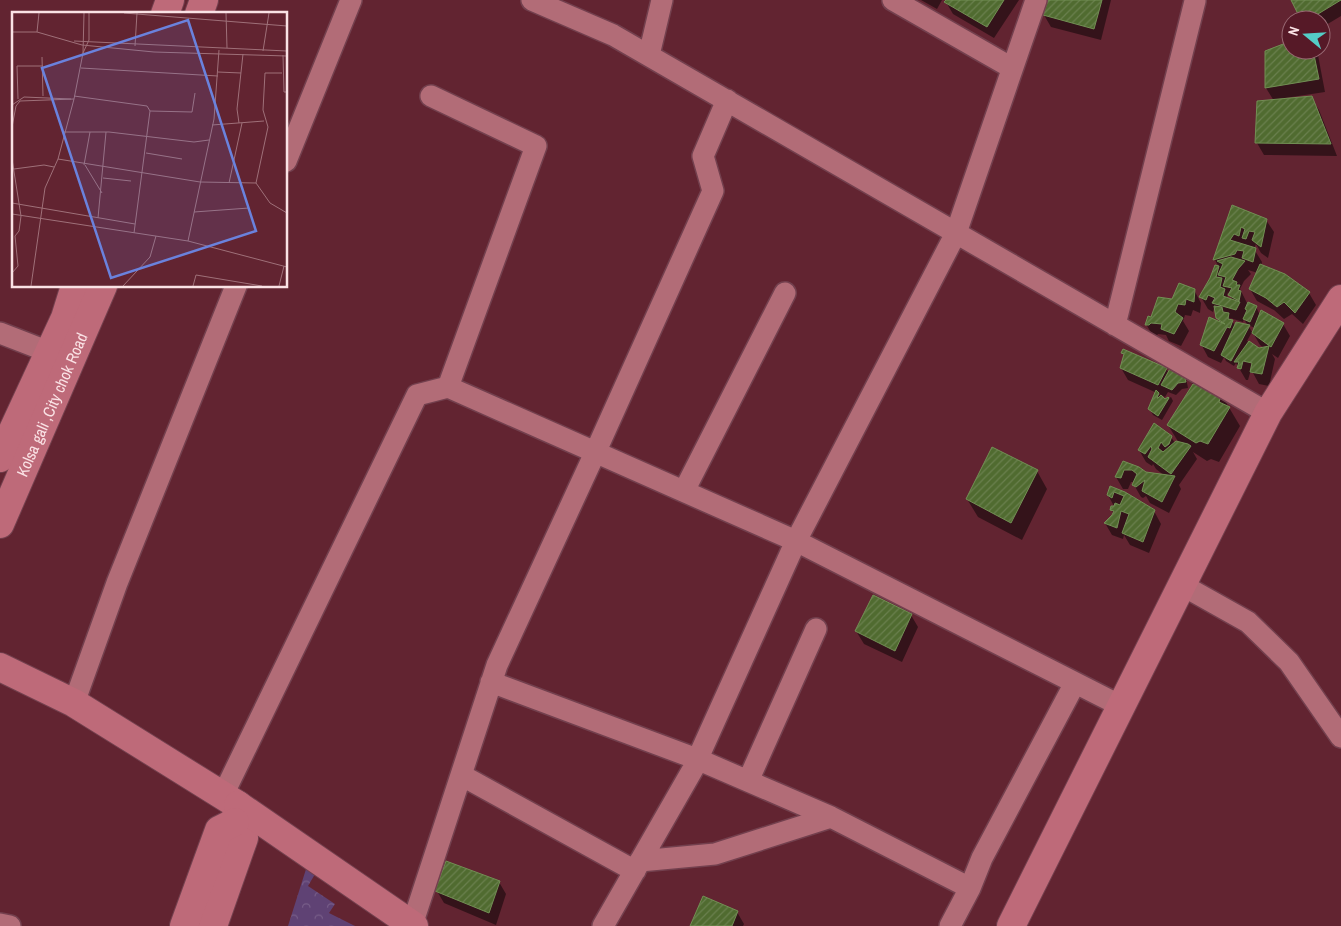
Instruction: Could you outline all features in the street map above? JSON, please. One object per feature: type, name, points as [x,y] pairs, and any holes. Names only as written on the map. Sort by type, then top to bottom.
[{"type":"street","points":[[166,12],[170,0]]},
{"type":"street","points":[[200,12],[204,0]]},
{"type":"street","points":[[288,156],[351,0]]},
{"type":"street","points":[[532,0],[613,34],[1268,413]]},
{"type":"street","points":[[649,55],[662,0]]},
{"type":"street","points":[[893,0],[1012,68]]},
{"type":"street","points":[[603,926],[697,759],[796,541],[956,233],[1036,0]]},
{"type":"street","points":[[1115,325],[1196,1]]},
{"type":"street","points":[[432,96],[536,146],[448,387]]},
{"type":"street","points":[[0,668],[74,703],[413,926],[497,664],[596,452],[713,191],[703,156],[727,100]]},
{"type":"street","name":"Kolsa gali ,City chok Road","points":[[0,458],[65,318],[75,288]]},
{"type":"street","name":"Kolsa gali ,City chok Road","points":[[0,524],[101,288]]},
{"type":"street","points":[[74,703],[117,583],[235,288]]},
{"type":"street","points":[[684,491],[784,293]]},
{"type":"street","points":[[1011,926],[1268,413],[1341,299]]},
{"type":"street","points":[[0,333],[49,352]]},
{"type":"street","points":[[184,926],[219,830],[232,808],[416,395],[448,387],[796,541],[1121,706]]},
{"type":"street","points":[[1182,585],[1248,622],[1289,662],[1341,736]]},
{"type":"street","points":[[748,780],[816,629]]},
{"type":"street","points":[[491,682],[748,780],[831,816],[970,888]]},
{"type":"street","points":[[950,926],[970,888],[982,858],[1075,683]]},
{"type":"street","points":[[461,775],[638,866],[714,854],[831,816]]},
{"type":"street","points":[[213,926],[244,838],[232,808]]},
{"type":"street","points":[[0,924],[10,926]]},
{"type":"green space","points":[[307,866],[318,869],[308,886],[335,904],[329,913],[355,926],[288,926]]},
{"type":"building","points":[[946,0],[1004,0],[987,27],[944,2]]},
{"type":"building","points":[[1048,0],[1102,0],[1094,29],[1043,15]]},
{"type":"building","points":[[1291,0],[1341,0],[1324,10],[1296,10]]},
{"type":"building","points":[[1281,45],[1281,60],[1315,60],[1319,79],[1265,88],[1265,51]]},
{"type":"building","points":[[1312,96],[1331,144],[1255,143],[1257,101]]},
{"type":"building","points":[[1232,205],[1267,219],[1261,247],[1252,240],[1255,232],[1249,231],[1246,239],[1242,238],[1245,229],[1241,227],[1239,236],[1234,234],[1230,240],[1256,248],[1253,262],[1242,258],[1244,251],[1237,250],[1235,254],[1213,260]]},
{"type":"building","points":[[1231,257],[1245,261],[1232,280],[1237,282],[1236,285],[1240,285],[1238,290],[1241,291],[1239,301],[1228,295],[1232,288],[1223,286],[1226,277],[1218,275],[1223,264],[1217,261]]},
{"type":"building","points":[[1260,264],[1285,274],[1310,292],[1295,313],[1284,302],[1277,307],[1266,298],[1249,289]]},
{"type":"building","points":[[1215,265],[1219,266],[1216,277],[1222,278],[1220,287],[1225,289],[1223,296],[1240,302],[1236,310],[1212,303],[1215,298],[1208,295],[1206,300],[1199,297]]},
{"type":"building","points":[[1179,283],[1195,289],[1194,302],[1186,299],[1185,305],[1178,304],[1175,312],[1183,318],[1174,334],[1161,329],[1162,324],[1151,323],[1145,325],[1148,316],[1151,317],[1158,297],[1172,299]]},
{"type":"building","points":[[1248,302],[1257,306],[1250,322],[1243,319]]},
{"type":"building","points":[[1214,306],[1222,307],[1223,312],[1229,313],[1228,319],[1233,320],[1230,328],[1227,327],[1214,351],[1200,345],[1209,317],[1225,324],[1216,318]]},
{"type":"building","points":[[1261,310],[1284,323],[1271,347],[1252,333]]},
{"type":"building","points":[[1236,322],[1250,325],[1231,361],[1221,355]]},
{"type":"building","points":[[1249,341],[1259,348],[1269,346],[1262,374],[1250,372],[1252,363],[1243,361],[1241,369],[1237,368],[1239,362],[1234,362]]},
{"type":"building","points":[[1123,349],[1167,368],[1158,385],[1120,368],[1124,354],[1121,353]]},
{"type":"building","points":[[1172,365],[1184,375],[1186,382],[1178,383],[1172,390],[1161,385]]},
{"type":"building","points":[[1193,384],[1205,386],[1222,393],[1219,402],[1230,407],[1208,444],[1200,441],[1196,443],[1167,425]]},
{"type":"building","points":[[1156,390],[1159,393],[1157,398],[1161,395],[1165,399],[1169,398],[1158,416],[1148,409]]},
{"type":"building","points":[[1154,423],[1172,436],[1169,444],[1165,447],[1161,442],[1158,448],[1163,452],[1176,441],[1191,446],[1171,474],[1148,457],[1152,449],[1151,446],[1145,454],[1138,450]]},
{"type":"building","points":[[992,447],[1038,470],[1011,523],[966,499]]},
{"type":"building","points":[[1123,461],[1146,472],[1175,476],[1162,502],[1142,491],[1145,480],[1136,487],[1132,485],[1137,474],[1132,470],[1124,470],[1121,478],[1115,477]]},
{"type":"building","points":[[1110,486],[1125,492],[1155,510],[1143,542],[1122,533],[1129,514],[1121,511],[1117,528],[1104,523],[1114,511],[1110,510],[1111,506],[1114,506],[1115,503],[1120,505],[1124,496],[1114,492],[1112,498],[1107,495]]},
{"type":"building","points":[[873,595],[912,614],[895,651],[855,631]]},
{"type":"building","points":[[446,861],[500,881],[489,913],[435,891]]},
{"type":"building","points":[[703,896],[738,911],[732,926],[690,926]]}]
